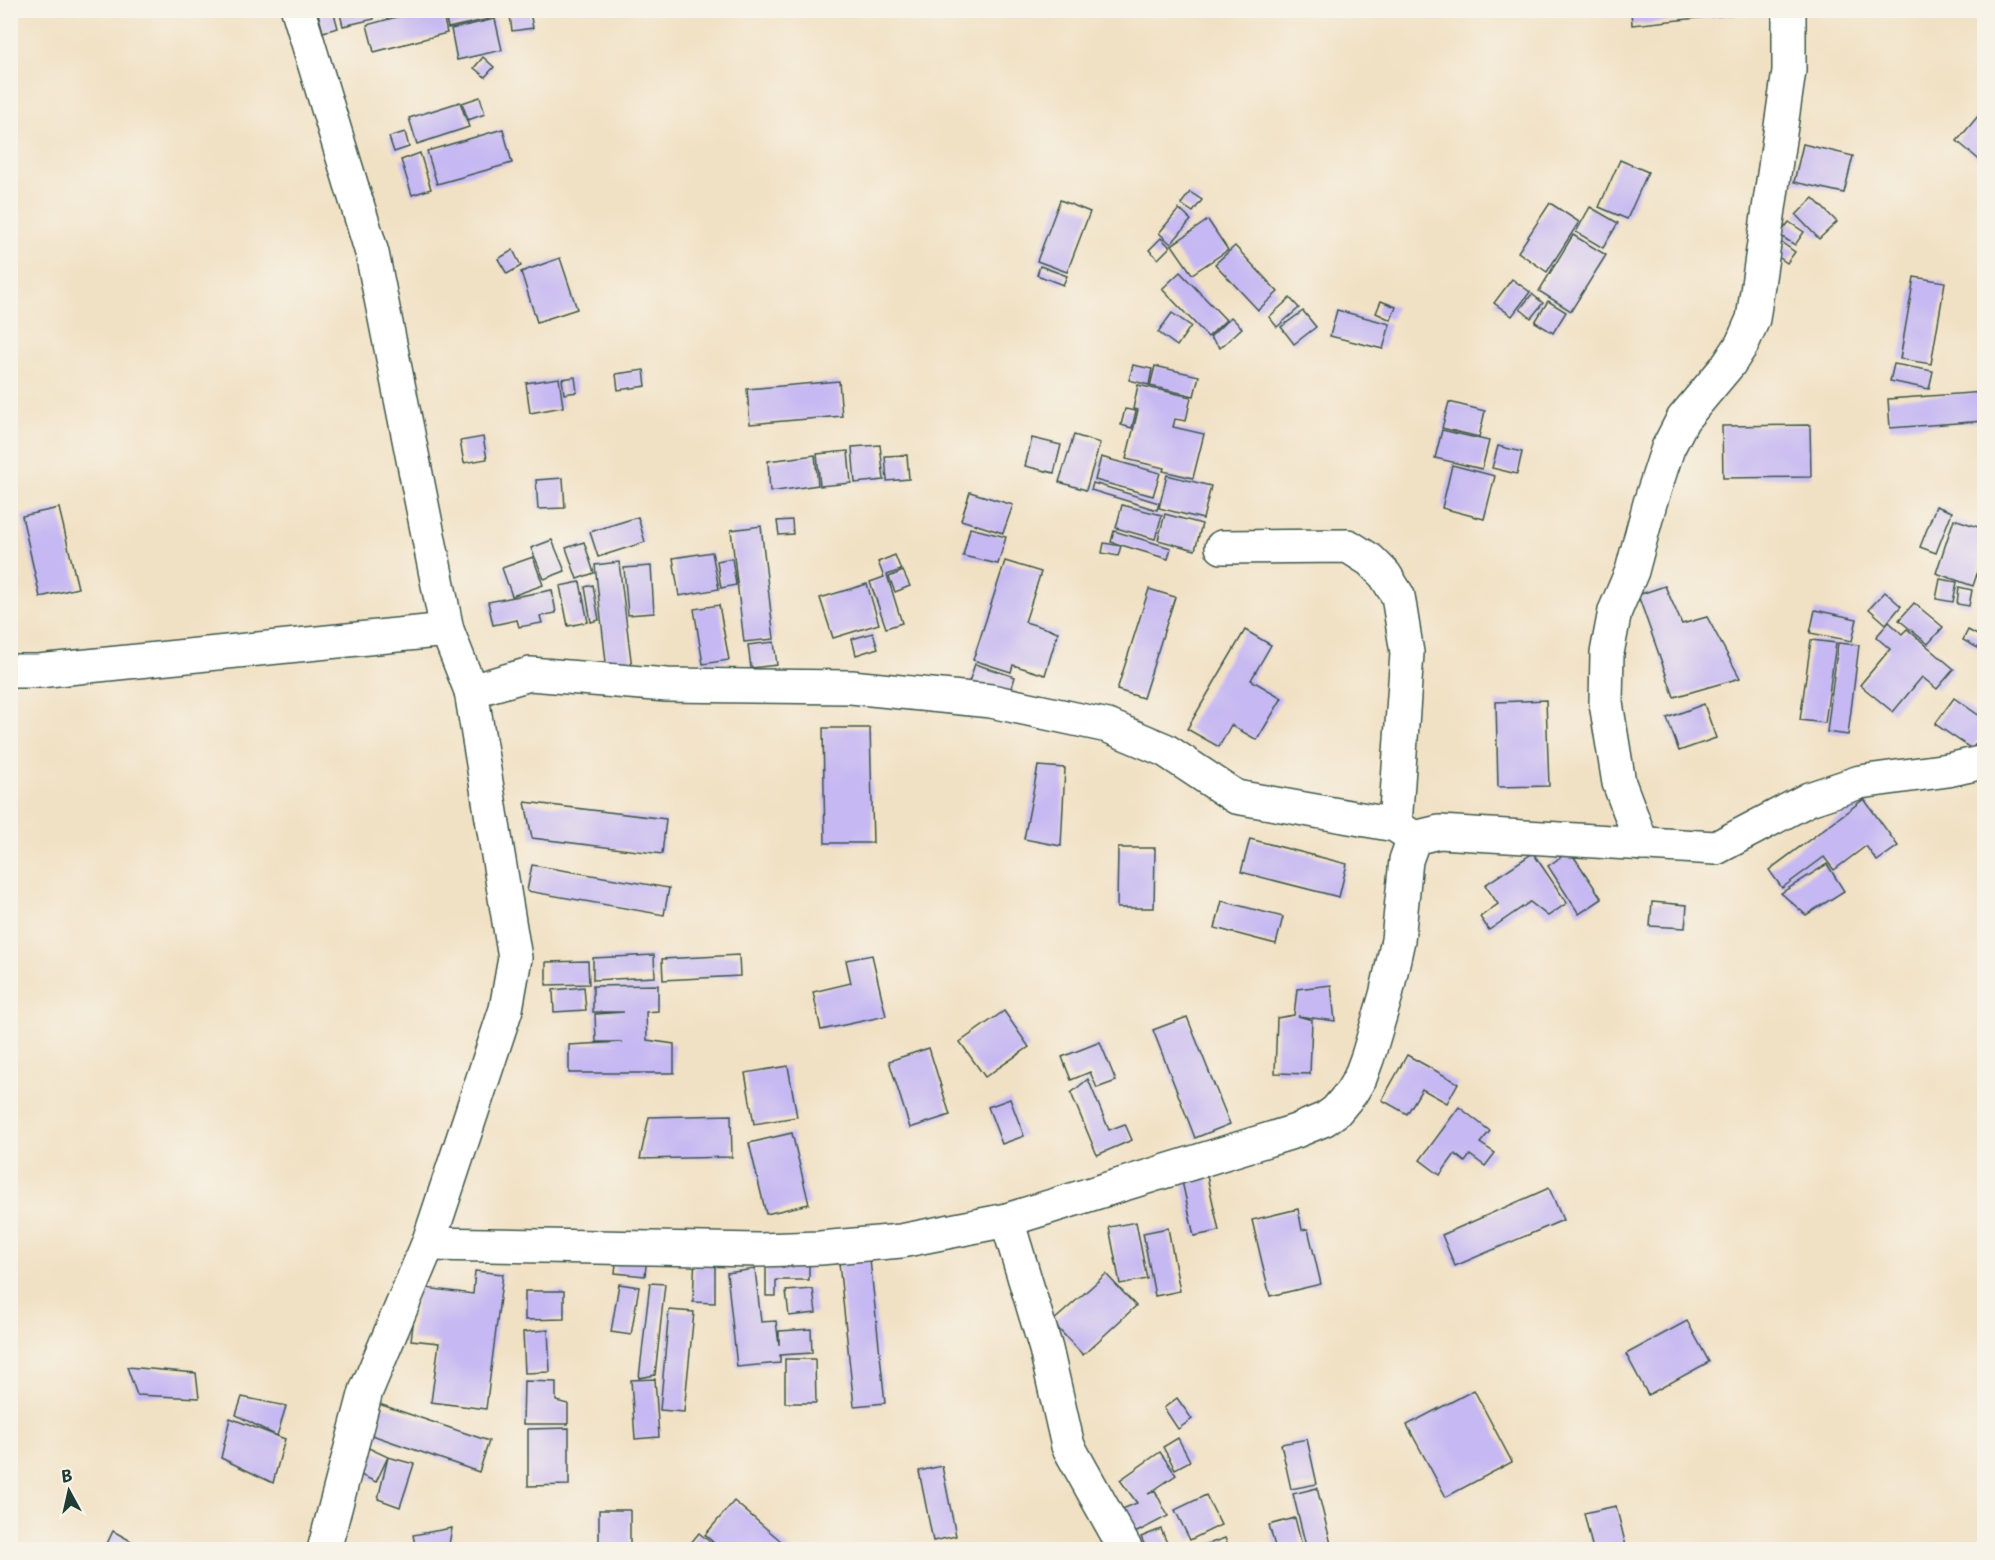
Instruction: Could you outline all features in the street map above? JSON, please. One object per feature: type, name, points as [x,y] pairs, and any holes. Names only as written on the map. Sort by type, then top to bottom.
[{"type":"street","points":[[298,10],[372,253],[447,630],[471,691],[515,958],[506,1009],[428,1244],[366,1391],[324,1550]]},
{"type":"street","points":[[1642,844],[1619,783],[1613,756],[1606,703],[1607,653],[1615,611],[1632,571],[1650,503],[1668,448],[1683,419],[1742,344],[1753,318],[1789,71],[1789,10]]},
{"type":"street","points":[[428,1244],[759,1250],[820,1248],[901,1241],[1007,1220],[1296,1131],[1325,1119],[1335,1111],[1351,1093],[1360,1078],[1386,994],[1398,940],[1406,860],[1407,653],[1398,596],[1385,575],[1371,560],[1348,546],[1222,548]]},
{"type":"street","points":[[10,671],[38,671],[447,630]]},
{"type":"street","points":[[471,691],[530,674],[667,685],[851,687],[991,701],[1108,726],[1165,750],[1236,797],[1405,832],[1716,848],[1809,799],[1850,785],[1984,762]]},
{"type":"street","points":[[1007,1220],[1046,1349],[1068,1446],[1126,1550]]},
{"type":"building","points":[[317,10],[333,10],[338,28],[323,32]]},
{"type":"building","points":[[339,10],[372,10],[374,19],[343,26]]},
{"type":"building","points":[[422,10],[442,10],[447,33],[374,52],[367,25]]},
{"type":"building","points":[[444,10],[487,10],[489,19],[448,28]]},
{"type":"building","points":[[1631,10],[1745,10],[1745,13],[1632,25]]},
{"type":"building","points":[[530,12],[533,28],[512,31],[510,15]]},
{"type":"building","points":[[495,19],[502,50],[457,60],[451,29]]},
{"type":"building","points":[[483,57],[494,67],[485,77],[474,68]]},
{"type":"building","points":[[480,97],[485,114],[468,120],[462,103]]},
{"type":"building","points":[[460,102],[469,127],[417,144],[409,118]]},
{"type":"building","points":[[1984,109],[1984,164],[1957,141]]},
{"type":"building","points":[[503,129],[512,163],[437,184],[427,151]]},
{"type":"building","points":[[405,132],[409,147],[394,152],[389,137]]},
{"type":"building","points":[[1803,144],[1853,156],[1844,193],[1794,182]]},
{"type":"building","points":[[420,153],[431,189],[412,195],[401,160]]},
{"type":"building","points":[[1620,160],[1648,172],[1627,219],[1599,207]]},
{"type":"building","points":[[1190,192],[1202,200],[1193,212],[1181,204]]},
{"type":"building","points":[[1813,198],[1837,222],[1819,239],[1796,215]]},
{"type":"building","points":[[1060,200],[1090,212],[1067,272],[1037,261]]},
{"type":"building","points":[[1550,203],[1579,222],[1547,272],[1518,252]]},
{"type":"building","points":[[1590,207],[1618,223],[1603,248],[1576,232]]},
{"type":"building","points":[[1179,209],[1191,220],[1171,244],[1159,233]]},
{"type":"building","points":[[1208,220],[1228,250],[1192,274],[1172,245]]},
{"type":"building","points":[[1789,222],[1804,232],[1795,245],[1779,235]]},
{"type":"building","points":[[1573,235],[1606,255],[1571,311],[1539,291]]},
{"type":"building","points":[[1772,236],[1795,252],[1787,263],[1764,247]]},
{"type":"building","points":[[1161,238],[1170,247],[1158,259],[1149,250]]},
{"type":"building","points":[[1235,246],[1278,292],[1258,310],[1215,264]]},
{"type":"building","points":[[513,250],[521,266],[507,274],[498,259]]},
{"type":"building","points":[[560,258],[577,309],[537,322],[521,272]]},
{"type":"building","points":[[1040,266],[1067,276],[1063,285],[1037,275]]},
{"type":"building","points":[[1180,272],[1226,320],[1208,337],[1162,289]]},
{"type":"building","points":[[1914,277],[1945,282],[1931,364],[1900,359]]},
{"type":"building","points":[[1512,279],[1530,292],[1512,316],[1494,303]]},
{"type":"building","points":[[1532,294],[1543,303],[1531,318],[1520,309]]},
{"type":"building","points":[[1290,298],[1299,308],[1277,327],[1269,317]]},
{"type":"building","points":[[1381,301],[1396,307],[1391,320],[1376,313]]},
{"type":"building","points":[[1548,301],[1566,312],[1553,333],[1535,322]]},
{"type":"building","points":[[1337,310],[1390,324],[1383,349],[1330,336]]},
{"type":"building","points":[[1303,311],[1316,327],[1294,344],[1281,327]]},
{"type":"building","points":[[1172,313],[1191,326],[1177,346],[1158,332]]},
{"type":"building","points":[[1231,317],[1242,328],[1220,348],[1210,337]]},
{"type":"building","points":[[1894,364],[1933,371],[1929,389],[1890,381]]},
{"type":"building","points":[[1133,365],[1152,369],[1149,385],[1129,380]]},
{"type":"building","points":[[1155,366],[1199,376],[1194,396],[1150,386]]},
{"type":"building","points":[[644,370],[646,386],[618,390],[616,374]]},
{"type":"building","points":[[575,377],[577,392],[564,394],[562,379]]},
{"type":"building","points":[[559,378],[563,407],[530,413],[526,383]]},
{"type":"building","points":[[839,381],[842,416],[750,424],[747,389]]},
{"type":"building","points":[[1138,385],[1191,397],[1186,421],[1175,419],[1173,427],[1204,434],[1193,478],[1126,459],[1138,410],[1133,409]]},
{"type":"building","points":[[1984,392],[1984,421],[1890,428],[1888,399]]},
{"type":"building","points":[[1449,402],[1485,411],[1479,437],[1442,428]]},
{"type":"building","points":[[1125,409],[1136,411],[1132,428],[1121,425]]},
{"type":"building","points":[[1810,425],[1811,477],[1723,478],[1722,426]]},
{"type":"building","points":[[1442,430],[1489,441],[1482,469],[1435,458]]},
{"type":"building","points":[[1074,435],[1100,443],[1086,490],[1059,482]]},
{"type":"building","points":[[483,437],[487,459],[464,463],[460,441]]},
{"type":"building","points":[[1032,438],[1061,445],[1054,473],[1025,466]]},
{"type":"building","points":[[880,445],[884,480],[855,483],[852,447]]},
{"type":"building","points":[[1498,446],[1522,452],[1517,474],[1492,468]]},
{"type":"building","points":[[848,451],[851,483],[820,486],[817,454]]},
{"type":"building","points":[[815,455],[818,485],[770,492],[768,461]]},
{"type":"building","points":[[907,455],[909,479],[887,481],[885,456]]},
{"type":"building","points":[[1101,457],[1160,473],[1153,496],[1095,480]]},
{"type":"building","points":[[1452,465],[1495,476],[1484,519],[1442,508]]},
{"type":"building","points":[[1167,475],[1211,486],[1203,519],[1159,508]]},
{"type":"building","points":[[563,478],[565,508],[538,509],[536,480]]},
{"type":"building","points":[[1093,483],[1159,503],[1157,510],[1091,490]]},
{"type":"building","points":[[970,492],[1013,505],[1003,533],[961,520]]},
{"type":"building","points":[[1122,505],[1162,515],[1155,539],[1116,528]]},
{"type":"building","points":[[1936,506],[1952,512],[1936,553],[1920,547]]},
{"type":"building","points":[[59,508],[78,588],[40,597],[22,516]]},
{"type":"building","points":[[1165,514],[1202,524],[1195,550],[1158,540]]},
{"type":"building","points":[[638,517],[645,542],[598,557],[590,532]]},
{"type":"building","points":[[1954,519],[1984,529],[1984,553],[1973,586],[1936,573]]},
{"type":"building","points":[[792,520],[793,534],[779,535],[777,521]]},
{"type":"building","points":[[761,526],[774,639],[744,642],[731,530]]},
{"type":"building","points":[[970,528],[1006,537],[998,564],[963,556]]},
{"type":"building","points":[[1114,531],[1171,548],[1168,559],[1111,542]]},
{"type":"building","points":[[552,540],[565,571],[544,579],[531,548]]},
{"type":"building","points":[[584,542],[594,573],[577,579],[566,548]]},
{"type":"building","points":[[1104,543],[1121,546],[1118,556],[1102,553]]},
{"type":"building","points":[[712,552],[719,589],[679,596],[673,558]]},
{"type":"building","points":[[895,555],[901,570],[887,575],[902,623],[886,628],[870,582],[884,577],[878,562]]},
{"type":"building","points":[[533,557],[543,585],[512,596],[502,568]]},
{"type":"building","points":[[732,558],[736,585],[721,588],[717,561]]},
{"type":"building","points":[[1005,561],[1041,572],[1025,622],[1058,632],[1045,675],[1013,665],[1011,672],[973,660]]},
{"type":"building","points":[[619,562],[632,668],[607,671],[595,565]]},
{"type":"building","points":[[651,566],[654,613],[628,615],[624,568]]},
{"type":"building","points":[[903,571],[910,586],[895,592],[889,577]]},
{"type":"building","points":[[1940,579],[1957,582],[1953,602],[1936,599]]},
{"type":"building","points":[[580,582],[588,622],[568,626],[560,586]]},
{"type":"building","points":[[867,584],[879,624],[833,638],[820,598]]},
{"type":"building","points":[[593,585],[599,620],[591,622],[585,587]]},
{"type":"building","points":[[1665,586],[1682,624],[1707,617],[1740,678],[1674,697],[1638,595]]},
{"type":"building","points":[[1959,587],[1972,590],[1969,606],[1957,604]]},
{"type":"building","points":[[1149,589],[1175,597],[1143,698],[1117,690]]},
{"type":"building","points":[[552,590],[556,613],[540,616],[542,623],[519,627],[517,620],[493,625],[488,602]]},
{"type":"building","points":[[1885,592],[1901,606],[1886,624],[1869,609]]},
{"type":"building","points":[[1914,603],[1943,627],[1928,644],[1899,620]]},
{"type":"building","points":[[719,605],[729,660],[703,664],[694,609]]},
{"type":"building","points":[[1815,610],[1857,619],[1852,641],[1810,633]]},
{"type":"building","points":[[1889,622],[1902,634],[1907,629],[1954,669],[1937,689],[1922,677],[1893,712],[1860,685],[1890,649],[1876,637]]},
{"type":"building","points":[[1245,630],[1271,645],[1251,680],[1282,698],[1257,740],[1231,725],[1219,747],[1187,729]]},
{"type":"building","points":[[1968,630],[1983,638],[1978,648],[1963,640]]},
{"type":"building","points":[[873,633],[878,648],[856,655],[852,639]]},
{"type":"building","points":[[1811,640],[1836,643],[1825,723],[1800,720]]},
{"type":"building","points":[[774,642],[777,665],[751,668],[748,645]]},
{"type":"building","points":[[1838,643],[1859,645],[1848,735],[1827,732]]},
{"type":"building","points":[[975,664],[1015,677],[1009,697],[968,685]]},
{"type":"building","points":[[1954,698],[1984,719],[1984,732],[1972,749],[1935,724]]},
{"type":"building","points":[[1546,700],[1549,786],[1498,787],[1496,702]]},
{"type":"building","points":[[1704,704],[1716,738],[1679,751],[1667,718]]},
{"type":"building","points":[[823,728],[870,728],[873,843],[825,843]]},
{"type":"building","points":[[1038,766],[1065,768],[1061,846],[1024,839]]},
{"type":"building","points":[[1864,799],[1898,846],[1877,861],[1866,846],[1834,870],[1824,857],[1782,888],[1769,870]]},
{"type":"building","points":[[525,802],[666,819],[662,854],[532,838]]},
{"type":"building","points":[[1250,839],[1347,864],[1339,897],[1241,872]]},
{"type":"building","points":[[1118,848],[1155,848],[1154,908],[1117,908]]},
{"type":"building","points":[[1570,851],[1602,899],[1579,914],[1548,866]]},
{"type":"building","points":[[1533,853],[1567,903],[1548,916],[1530,902],[1489,930],[1480,917],[1498,904],[1485,885]]},
{"type":"building","points":[[1827,864],[1844,891],[1806,915],[1781,893]]},
{"type":"building","points":[[532,865],[669,888],[664,915],[527,891]]},
{"type":"building","points":[[1222,901],[1283,917],[1276,944],[1215,928]]},
{"type":"building","points":[[1652,902],[1687,905],[1685,928],[1650,926]]},
{"type":"building","points":[[654,955],[655,977],[593,980],[593,958]]},
{"type":"building","points":[[739,955],[740,976],[663,980],[662,959]]},
{"type":"building","points":[[872,955],[886,1016],[821,1030],[813,992],[851,983],[846,960]]},
{"type":"building","points":[[588,961],[589,984],[546,985],[546,962]]},
{"type":"building","points":[[658,985],[658,1011],[646,1012],[647,1040],[674,1044],[674,1073],[569,1073],[569,1045],[622,1042],[596,1042],[595,1014],[624,1012],[593,1012],[593,986]]},
{"type":"building","points":[[1331,985],[1335,1021],[1298,1016],[1312,1020],[1310,1074],[1275,1073],[1277,1018],[1294,1015],[1297,989]]},
{"type":"building","points":[[584,987],[586,1010],[554,1012],[553,990]]},
{"type":"building","points":[[1004,1011],[1029,1047],[985,1077],[960,1042]]},
{"type":"building","points":[[1187,1017],[1230,1124],[1195,1138],[1153,1030]]},
{"type":"building","points":[[1100,1042],[1116,1081],[1097,1088],[1090,1072],[1071,1080],[1062,1057]]},
{"type":"building","points":[[929,1048],[950,1115],[910,1128],[889,1061]]},
{"type":"building","points":[[1407,1055],[1458,1083],[1447,1103],[1422,1089],[1407,1114],[1382,1100]]},
{"type":"building","points":[[788,1066],[797,1117],[754,1124],[745,1073]]},
{"type":"building","points":[[1088,1079],[1109,1130],[1125,1124],[1132,1140],[1097,1155],[1071,1093]]},
{"type":"building","points":[[1010,1099],[1024,1136],[1002,1144],[988,1107]]},
{"type":"building","points":[[1459,1107],[1490,1131],[1480,1143],[1495,1153],[1485,1166],[1470,1155],[1465,1162],[1455,1154],[1440,1175],[1420,1160]]},
{"type":"building","points":[[731,1115],[732,1157],[640,1159],[649,1117]]},
{"type":"building","points":[[792,1133],[809,1204],[766,1214],[749,1143]]},
{"type":"building","points":[[1207,1176],[1219,1231],[1194,1236],[1182,1181]]},
{"type":"building","points":[[1549,1188],[1563,1220],[1455,1266],[1442,1235]]},
{"type":"building","points":[[1298,1209],[1302,1230],[1308,1229],[1321,1284],[1270,1296],[1252,1220]]},
{"type":"building","points":[[1136,1222],[1147,1279],[1120,1284],[1109,1227]]},
{"type":"building","points":[[1168,1228],[1180,1291],[1155,1296],[1143,1233]]},
{"type":"building","points":[[869,1250],[885,1403],[854,1406],[838,1253]]},
{"type":"building","points":[[695,1252],[782,1253],[782,1267],[792,1267],[792,1260],[809,1260],[809,1280],[776,1280],[776,1296],[766,1296],[766,1264],[715,1264],[715,1303],[693,1302]]},
{"type":"building","points":[[617,1253],[647,1255],[645,1276],[615,1273]]},
{"type":"building","points":[[755,1269],[761,1322],[776,1321],[779,1345],[779,1331],[811,1329],[812,1353],[780,1355],[780,1363],[737,1367],[727,1273]]},
{"type":"building","points":[[475,1271],[503,1274],[486,1409],[431,1402],[439,1343],[411,1340],[418,1287],[473,1294]]},
{"type":"building","points":[[1106,1274],[1136,1306],[1083,1355],[1052,1322]]},
{"type":"building","points":[[650,1283],[665,1284],[655,1375],[639,1378]]},
{"type":"building","points":[[619,1284],[639,1287],[631,1335],[611,1332]]},
{"type":"building","points":[[813,1289],[816,1313],[789,1316],[786,1291]]},
{"type":"building","points":[[525,1291],[564,1291],[564,1319],[525,1320]]},
{"type":"building","points":[[669,1310],[694,1312],[684,1412],[660,1410]]},
{"type":"building","points":[[1687,1321],[1709,1362],[1648,1395],[1626,1354]]},
{"type":"building","points":[[548,1330],[550,1372],[525,1373],[523,1332]]},
{"type":"building","points":[[785,1359],[815,1359],[816,1403],[785,1403]]},
{"type":"building","points":[[127,1367],[196,1373],[199,1398],[137,1395]]},
{"type":"building","points":[[655,1379],[659,1437],[635,1439],[631,1380]]},
{"type":"building","points":[[524,1381],[556,1382],[556,1401],[568,1404],[568,1424],[523,1424]]},
{"type":"building","points":[[1474,1390],[1512,1462],[1446,1497],[1407,1425]]},
{"type":"building","points":[[242,1397],[286,1406],[277,1436],[236,1415]]},
{"type":"building","points":[[1177,1398],[1192,1419],[1178,1429],[1164,1408]]},
{"type":"building","points":[[376,1403],[489,1441],[479,1472],[366,1433]]},
{"type":"building","points":[[230,1418],[285,1439],[273,1483],[221,1458]]},
{"type":"building","points":[[569,1428],[569,1485],[528,1486],[528,1429]]},
{"type":"building","points":[[1178,1438],[1190,1461],[1175,1469],[1163,1447]]},
{"type":"building","points":[[1307,1439],[1317,1484],[1291,1489],[1281,1444]]},
{"type":"building","points":[[360,1444],[388,1457],[376,1482],[347,1469]]},
{"type":"building","points":[[1160,1452],[1176,1475],[1148,1494],[1155,1491],[1168,1516],[1133,1534],[1110,1514],[1137,1503],[1120,1480]]},
{"type":"building","points":[[388,1457],[414,1464],[400,1507],[378,1499]]},
{"type":"building","points":[[942,1466],[956,1536],[933,1541],[919,1471]]},
{"type":"building","points":[[1317,1488],[1332,1548],[1307,1550],[1293,1494]]},
{"type":"building","points":[[1206,1495],[1221,1525],[1190,1540],[1175,1510]]},
{"type":"building","points":[[734,1501],[788,1547],[787,1550],[722,1550],[705,1535]]},
{"type":"building","points":[[1616,1506],[1627,1550],[1593,1550],[1584,1513]]},
{"type":"building","points":[[599,1510],[630,1510],[630,1550],[599,1550]]},
{"type":"building","points":[[1295,1518],[1303,1550],[1276,1550],[1269,1525]]},
{"type":"building","points":[[452,1528],[448,1550],[416,1550],[413,1535]]},
{"type":"building","points":[[1161,1529],[1170,1550],[1147,1550],[1141,1537]]},
{"type":"building","points":[[113,1531],[147,1550],[104,1550]]},
{"type":"building","points":[[699,1533],[720,1550],[685,1550]]},
{"type":"building","points":[[1225,1538],[1230,1550],[1194,1550],[1194,1549]]},
{"type":"building","points":[[541,1546],[577,1547],[577,1550],[541,1550]]}]
